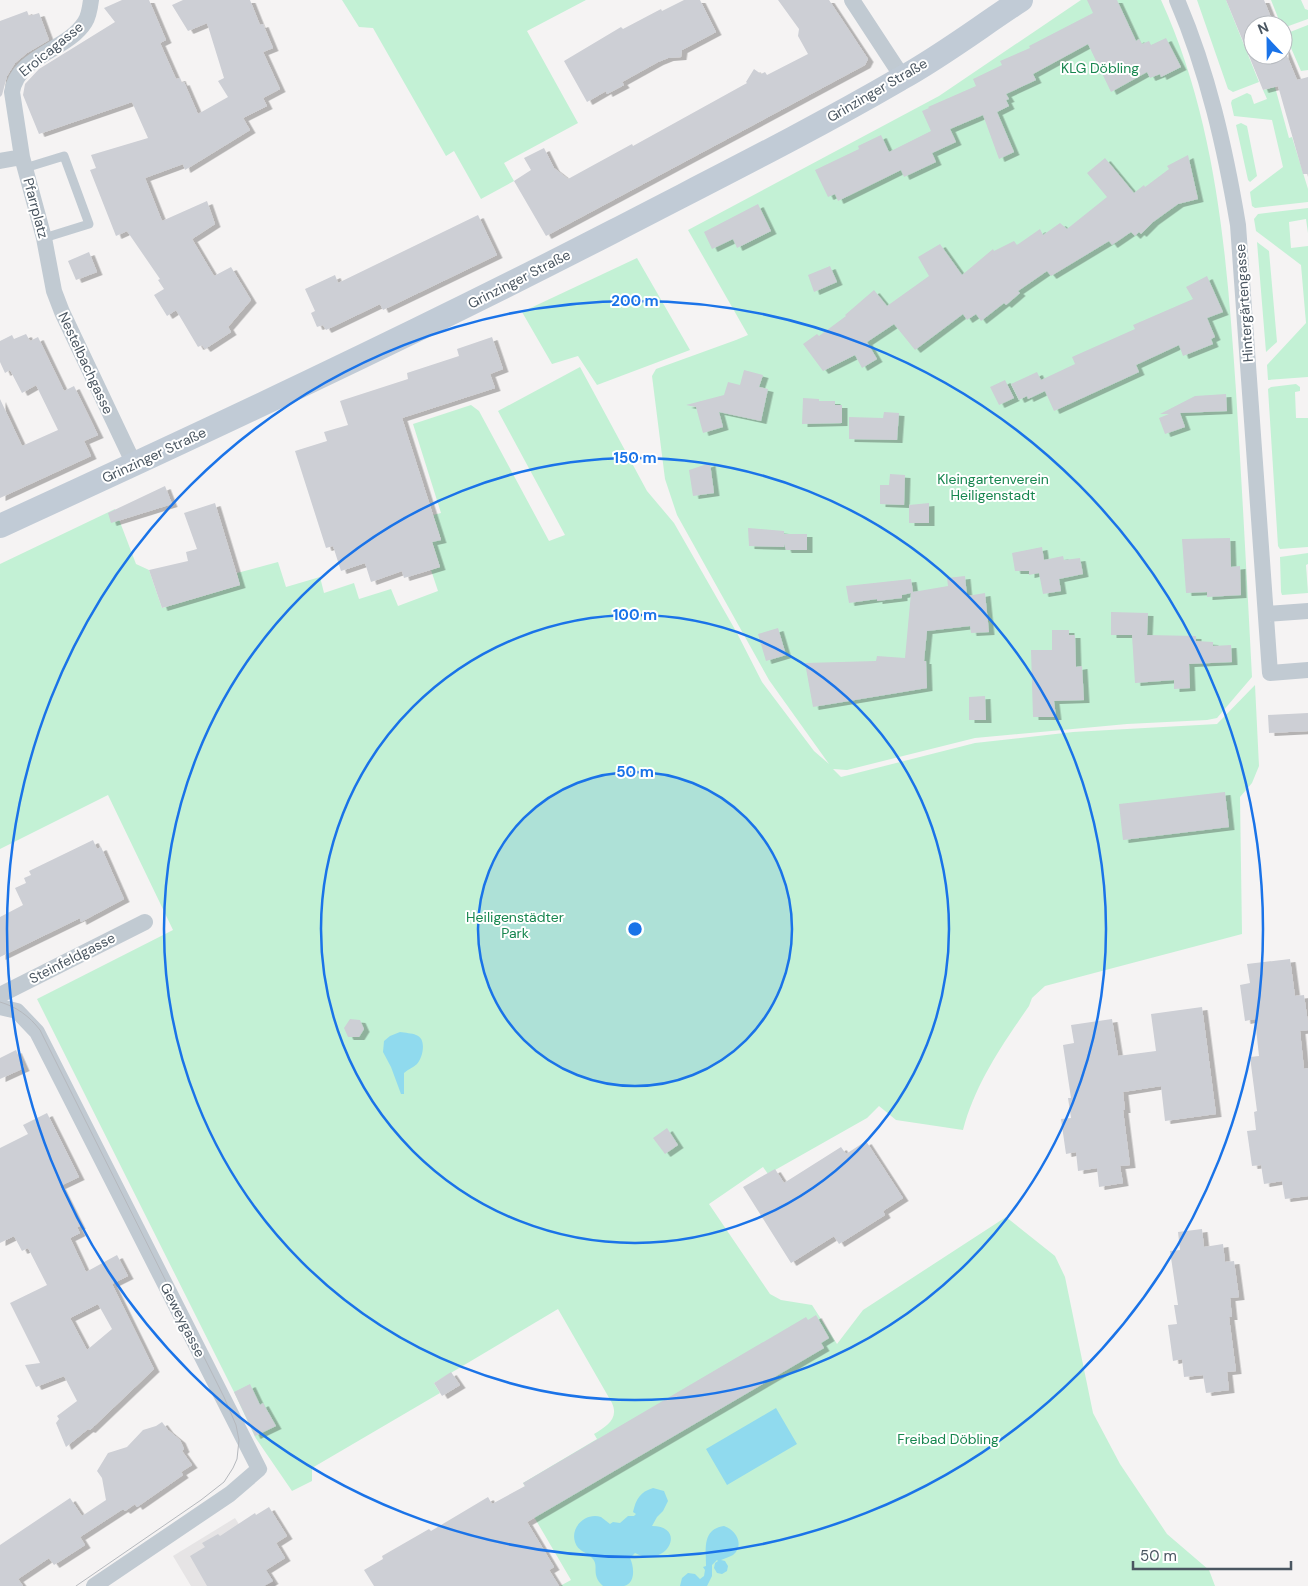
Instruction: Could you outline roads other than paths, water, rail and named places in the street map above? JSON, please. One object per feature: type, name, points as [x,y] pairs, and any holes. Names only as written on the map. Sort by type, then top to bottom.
[{"type":"street","name":"Eroicagasse","points":[[24,163],[13,106],[12,92],[14,82],[19,73],[32,62],[79,30],[86,22],[91,0]]},
{"type":"street","points":[[852,0],[902,78]]},
{"type":"street","name":"Grinzinger Straße","points":[[0,526],[334,370],[668,204],[902,78],[1021,0]]},
{"type":"street","name":"Hintergärtengasse","points":[[1177,0],[1190,29],[1213,102],[1227,163],[1238,225],[1270,673],[1308,670]]},
{"type":"street","points":[[0,162],[24,163]]},
{"type":"street","name":"Pfarrplatz","points":[[24,163],[48,258]]},
{"type":"street","name":"Nestelbachgasse","points":[[48,258],[54,291],[62,312],[134,464]]},
{"type":"street","points":[[1266,614],[1308,611]]},
{"type":"street","name":"Steinfeldgasse","points":[[0,995],[144,922]]},
{"type":"street","name":"Geweygasse","points":[[0,1008],[17,1011],[37,1032],[259,1469],[230,1494],[94,1586]]},
{"type":"lane","points":[[24,163],[64,156],[89,224],[44,238]]},
{"type":"water","points":[[400,1032],[416,1035],[422,1040],[423,1044],[419,1061],[404,1073],[404,1094],[401,1094],[383,1052],[384,1041]]},
{"type":"water","points":[[776,1408],[797,1444],[727,1485],[706,1449]]},
{"type":"water","points":[[653,1488],[664,1491],[668,1501],[652,1526],[663,1528],[669,1533],[671,1539],[669,1546],[664,1552],[656,1556],[646,1557],[635,1553],[630,1558],[633,1570],[631,1581],[624,1586],[603,1586],[597,1578],[594,1561],[576,1545],[574,1536],[577,1526],[585,1519],[595,1516],[601,1517],[610,1524],[613,1522],[620,1523],[628,1516],[634,1516],[636,1514],[633,1512],[634,1507],[639,1497]]},
{"type":"water","points":[[724,1526],[735,1534],[739,1542],[737,1551],[733,1555],[721,1560],[725,1561],[728,1566],[727,1571],[722,1574],[717,1573],[714,1568],[717,1560],[712,1565],[712,1576],[707,1586],[680,1586],[682,1578],[688,1573],[695,1574],[700,1579],[704,1576],[705,1570],[703,1567],[706,1566],[706,1547],[709,1535],[717,1528]]},
{"type":"tram line","points":[[0,1002],[22,1013],[32,1020],[40,1030],[224,1397],[236,1425],[239,1440],[237,1459],[224,1482],[201,1500],[76,1586]]},
{"type":"park label","name":"KLG Döbling","points":[[1100,68]]},
{"type":"park label","name":"Kleingartenverein Heiligenstadt","points":[[993,488]]},
{"type":"park label","name":"Heiligenstädter Park","points":[[515,926]]},
{"type":"park label","name":"Freibad Döbling","points":[[948,1439]]}]
